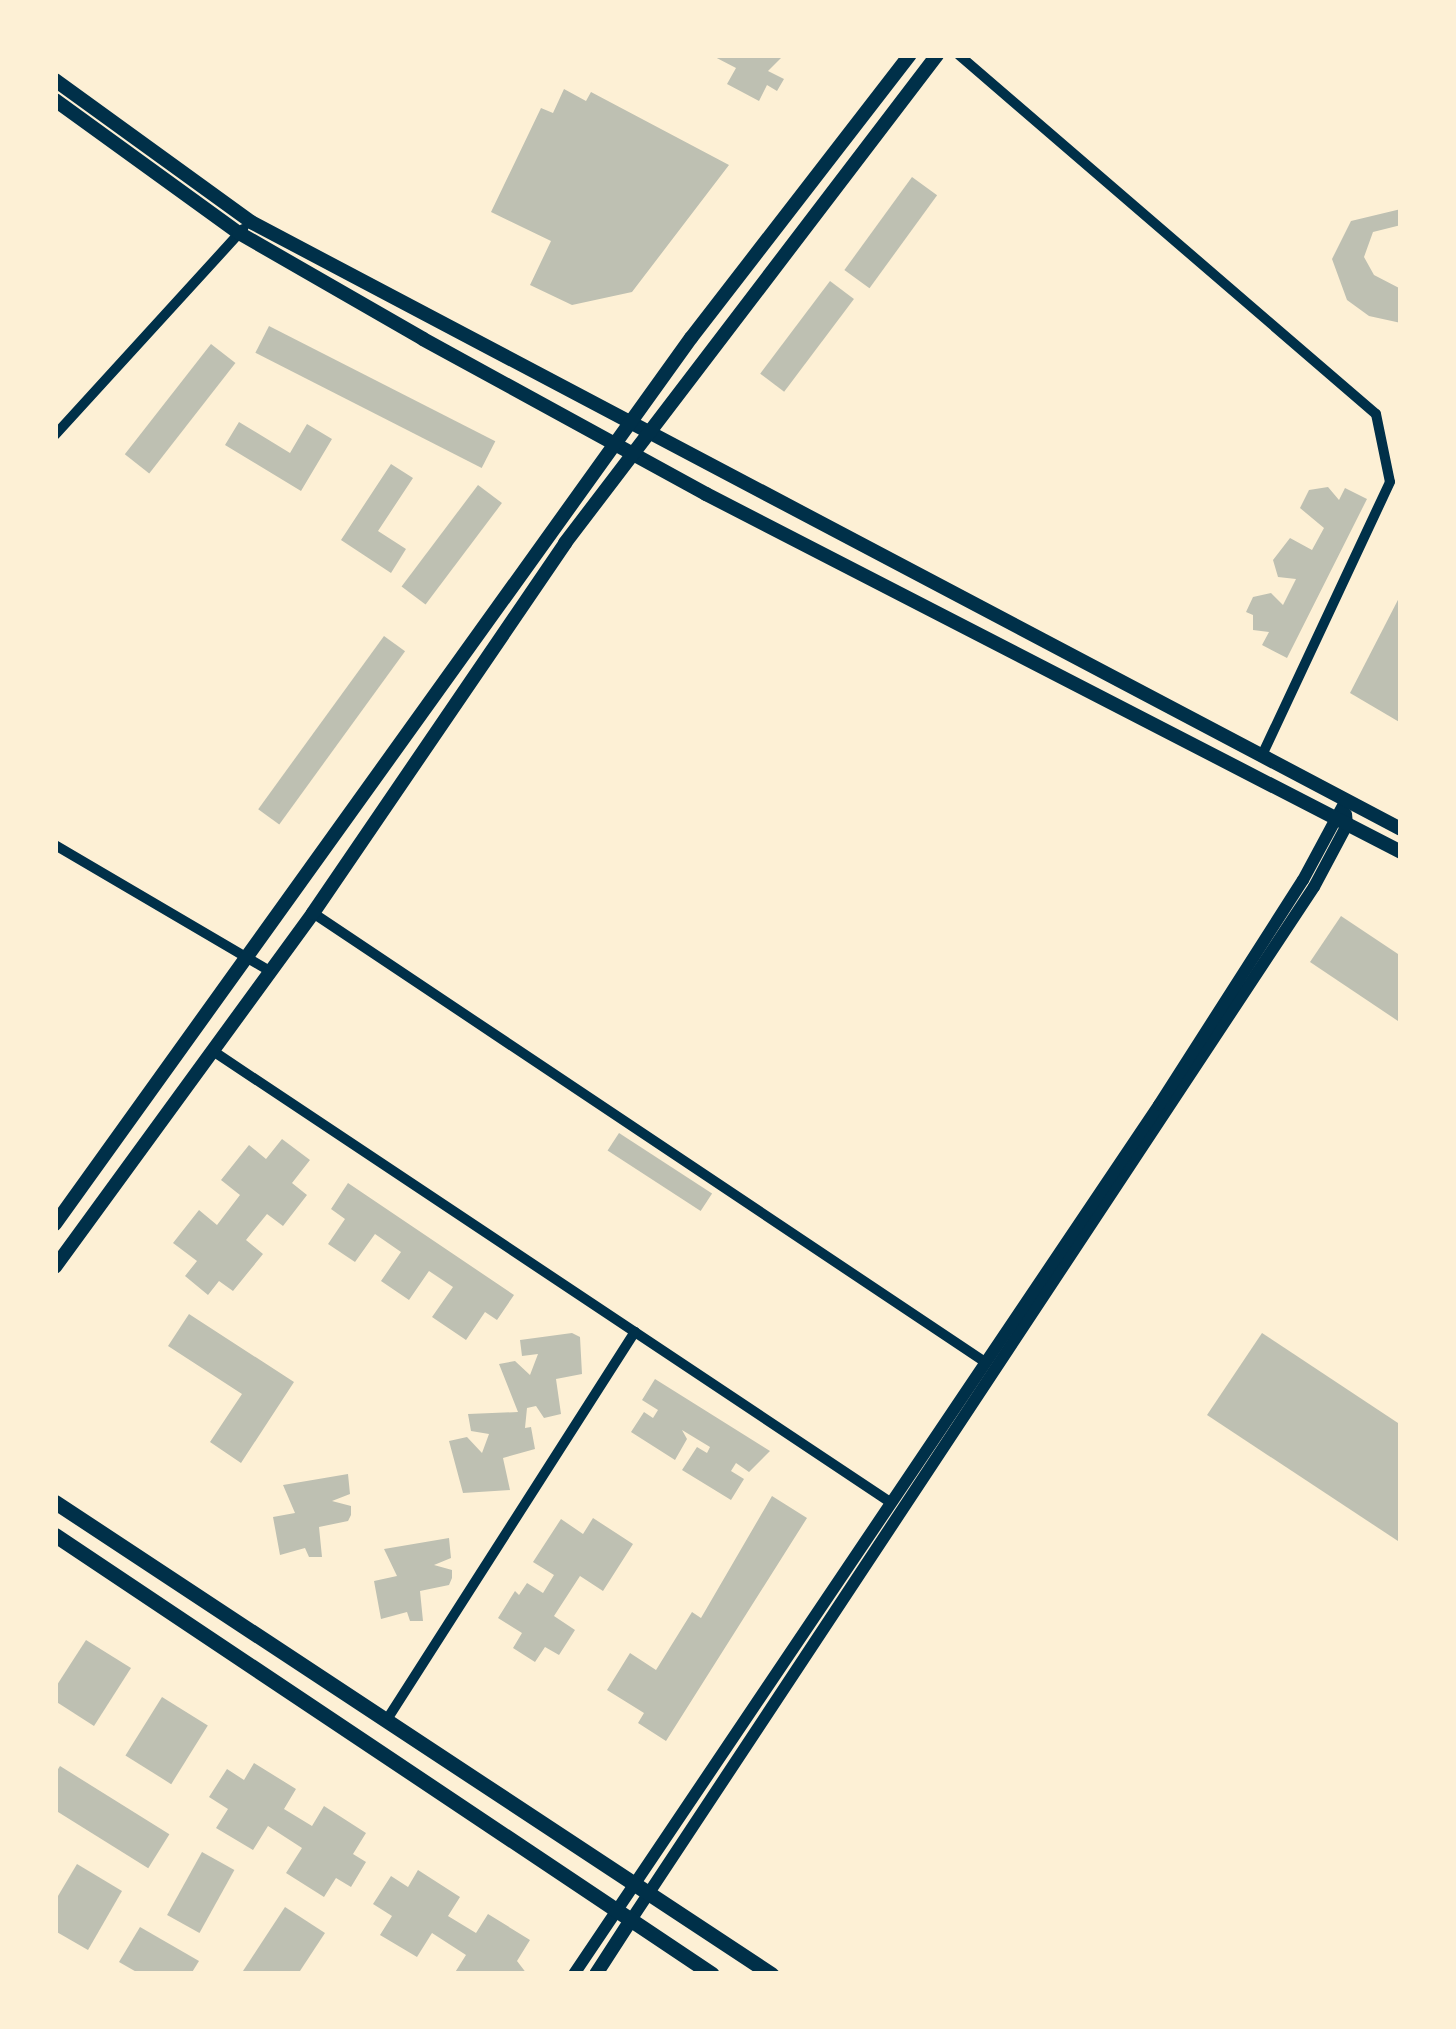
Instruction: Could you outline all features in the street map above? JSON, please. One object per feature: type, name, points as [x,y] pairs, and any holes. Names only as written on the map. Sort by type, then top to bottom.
[{"type":"main road","points":[[55,1224],[614,443],[910,55]]},
{"type":"main road","points":[[55,1267],[314,913],[631,452],[937,55]]},
{"type":"main road","points":[[55,80],[250,222],[1401,829]]},
{"type":"main road","points":[[55,100],[239,233],[614,443],[1401,852]]},
{"type":"main road","points":[[55,1502],[647,1896],[772,1974]]},
{"type":"main road","points":[[55,1536],[712,1974]]},
{"type":"main road","points":[[596,1974],[631,1920]]},
{"type":"street","points":[[959,55],[1376,414],[1390,482],[1262,755]]},
{"type":"street","points":[[55,435],[250,222]]},
{"type":"street","points":[[631,1920],[1198,1063],[1341,822],[1345,802]]},
{"type":"street","points":[[574,1974],[614,1909],[1159,1105],[1341,822]]},
{"type":"street","points":[[55,845],[270,971]]},
{"type":"street","points":[[314,913],[986,1362]]},
{"type":"street","points":[[213,1051],[890,1502]]},
{"type":"street","points":[[386,1722],[635,1332]]},
{"type":"building","points":[[711,55],[784,55],[768,71],[784,79],[777,91],[767,85],[759,101],[727,84],[736,68]]},
{"type":"building","points":[[564,89],[586,101],[591,92],[729,165],[632,292],[572,305],[530,285],[551,241],[491,212],[541,108],[553,113]]},
{"type":"building","points":[[912,177],[937,195],[869,288],[844,270]]},
{"type":"building","points":[[1401,209],[1401,225],[1373,232],[1364,257],[1374,275],[1401,289],[1401,323],[1369,316],[1347,300],[1332,259],[1351,221]]},
{"type":"building","points":[[830,281],[854,299],[784,392],[760,374]]},
{"type":"building","points":[[269,326],[495,441],[482,468],[255,353]]},
{"type":"building","points":[[211,344],[235,363],[149,473],[125,454]]},
{"type":"building","points":[[239,422],[290,453],[307,424],[332,439],[301,491],[225,445]]},
{"type":"building","points":[[391,464],[413,478],[378,531],[406,549],[391,573],[341,540]]},
{"type":"building","points":[[478,485],[502,503],[426,604],[402,586]]},
{"type":"building","points":[[1328,487],[1339,500],[1345,488],[1367,499],[1287,658],[1262,645],[1269,632],[1253,630],[1253,615],[1246,612],[1253,597],[1271,593],[1283,605],[1296,579],[1278,577],[1273,560],[1290,538],[1312,550],[1324,528],[1300,508],[1309,490]]},
{"type":"building","points":[[1401,594],[1401,723],[1350,693]]},
{"type":"building","points":[[384,636],[405,651],[279,824],[258,809]]},
{"type":"building","points":[[1341,916],[1401,956],[1401,1023],[1310,962]]},
{"type":"building","points":[[619,1133],[712,1193],[701,1211],[608,1151]]},
{"type":"building","points":[[282,1139],[310,1160],[292,1183],[307,1195],[283,1226],[267,1214],[246,1240],[263,1254],[233,1291],[219,1281],[208,1295],[185,1276],[197,1261],[173,1243],[199,1210],[217,1225],[240,1195],[221,1180],[249,1145],[266,1159]]},
{"type":"building","points":[[348,1183],[514,1295],[497,1320],[485,1312],[466,1340],[432,1317],[453,1287],[429,1271],[409,1300],[381,1281],[401,1252],[375,1234],[355,1262],[328,1244],[345,1219],[331,1209]]},
{"type":"building","points":[[189,1314],[294,1382],[241,1463],[210,1442],[242,1394],[168,1346]]},
{"type":"building","points":[[572,1333],[580,1337],[582,1374],[556,1379],[561,1414],[544,1418],[536,1406],[527,1408],[525,1428],[531,1427],[535,1449],[503,1458],[510,1490],[463,1493],[449,1441],[467,1437],[482,1453],[489,1434],[471,1431],[468,1414],[518,1412],[499,1364],[515,1361],[530,1375],[538,1354],[522,1356],[520,1340]]},
{"type":"building","points":[[1262,1333],[1401,1425],[1401,1543],[1207,1415]]},
{"type":"building","points":[[655,1379],[770,1451],[749,1472],[736,1463],[731,1471],[744,1479],[731,1500],[682,1470],[697,1447],[707,1453],[710,1447],[682,1430],[687,1439],[675,1460],[631,1432],[644,1412],[653,1418],[658,1410],[642,1400]]},
{"type":"building","points":[[348,1474],[350,1494],[332,1501],[351,1506],[351,1515],[348,1521],[319,1527],[322,1557],[309,1557],[305,1548],[280,1555],[273,1517],[295,1513],[283,1485]]},
{"type":"building","points":[[772,1496],[807,1518],[666,1741],[638,1723],[644,1713],[607,1690],[630,1653],[656,1670],[692,1612],[701,1618]]},
{"type":"building","points":[[593,1518],[633,1544],[603,1591],[580,1576],[554,1616],[575,1630],[559,1655],[545,1647],[535,1662],[513,1648],[522,1633],[498,1618],[515,1591],[519,1595],[527,1583],[543,1593],[554,1575],[533,1562],[561,1519],[583,1534]]},
{"type":"building","points":[[449,1538],[451,1558],[434,1565],[452,1570],[452,1578],[449,1585],[420,1591],[423,1621],[410,1621],[407,1612],[381,1619],[374,1581],[397,1576],[384,1549]]},
{"type":"building","points":[[86,1640],[131,1668],[94,1726],[55,1701],[55,1688]]},
{"type":"building","points":[[162,1697],[208,1726],[171,1784],[125,1756]]},
{"type":"building","points":[[254,1763],[296,1789],[284,1809],[312,1826],[324,1806],[366,1833],[353,1854],[366,1862],[351,1887],[336,1878],[324,1897],[286,1873],[302,1848],[268,1826],[253,1850],[216,1828],[228,1809],[209,1797],[227,1769],[244,1780]]},
{"type":"building","points":[[60,1766],[169,1834],[148,1868],[55,1810],[55,1774]]},
{"type":"building","points":[[202,1852],[234,1870],[199,1933],[167,1915]]},
{"type":"building","points":[[77,1864],[122,1891],[88,1950],[55,1931],[55,1901]]},
{"type":"building","points":[[418,1870],[460,1897],[448,1916],[476,1933],[488,1914],[530,1940],[517,1961],[527,1974],[454,1974],[466,1955],[432,1933],[417,1957],[380,1935],[392,1916],[373,1904],[391,1876],[408,1887]]},
{"type":"building","points":[[285,1907],[325,1933],[298,1974],[241,1974]]},
{"type":"building","points":[[140,1927],[199,1961],[191,1974],[140,1974],[119,1962]]}]
